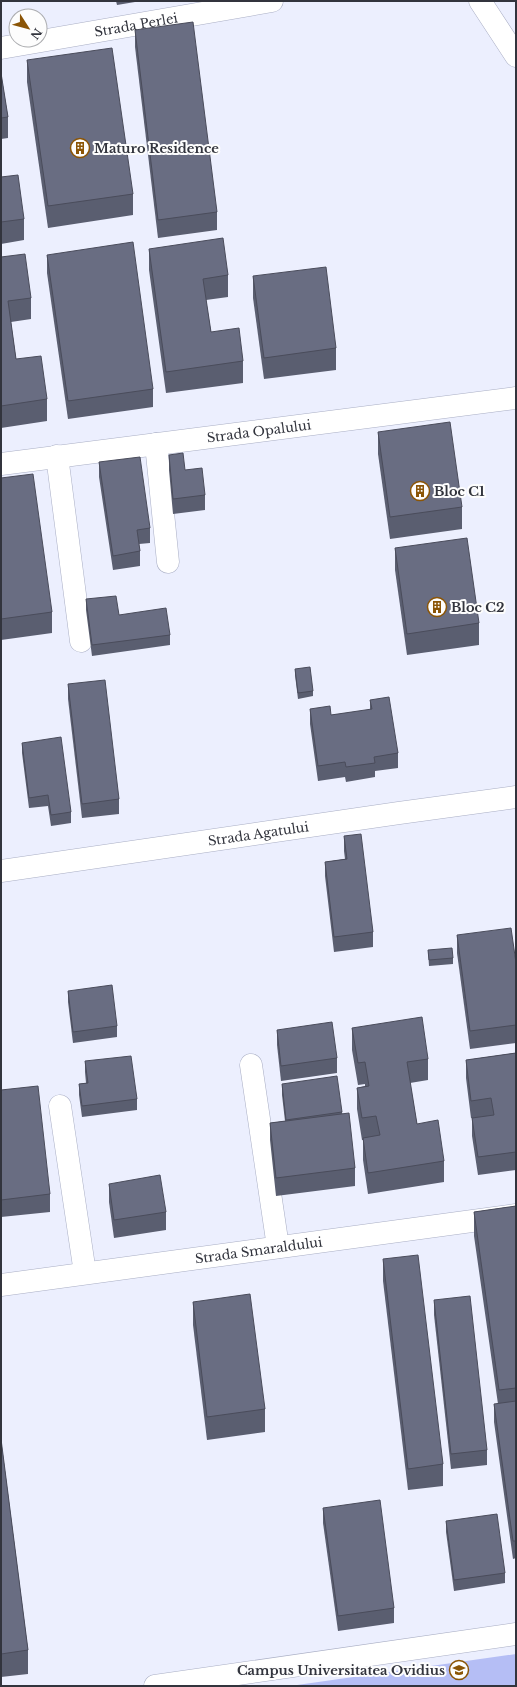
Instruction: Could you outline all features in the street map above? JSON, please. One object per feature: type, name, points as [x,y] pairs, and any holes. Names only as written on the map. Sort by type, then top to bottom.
[{"type":"street","name":"Strada Perlei","points":[[1,48],[272,1]]},
{"type":"street","points":[[480,1],[516,56]]},
{"type":"street","name":"Strada Opalului","points":[[1,464],[516,398]]},
{"type":"street","points":[[156,444],[168,562]]},
{"type":"street","points":[[58,456],[81,641]]},
{"type":"street","name":"Strada Agatului","points":[[1,871],[516,797]]},
{"type":"street","points":[[251,1065],[278,1247]]},
{"type":"street","points":[[60,1106],[85,1273]]},
{"type":"street","name":"Strada Smaraldului","points":[[1,1285],[516,1215]]},
{"type":"street","points":[[155,1686],[516,1634]]},
{"type":"shaded area","name":"Campus Universitatea Ovidius","points":[[516,1654],[516,1686],[290,1686]]},
{"type":"building","points":[[193,22],[217,212],[158,220],[135,30]]},
{"type":"building","name":"Maturo Residence","points":[[112,48],[133,194],[48,206],[27,60]]},
{"type":"building","points":[[1,73],[8,117],[1,118]]},
{"type":"building","points":[[18,175],[24,219],[1,222],[1,177]]},
{"type":"building","points":[[223,238],[228,275],[203,279],[211,332],[239,328],[243,361],[166,372],[149,249]]},
{"type":"building","points":[[133,242],[153,389],[68,401],[47,255]]},
{"type":"building","points":[[25,254],[31,298],[8,301],[16,359],[41,356],[47,399],[1,406],[1,257]]},
{"type":"building","points":[[326,267],[336,348],[264,358],[253,276]]},
{"type":"building","name":"Bloc C1","points":[[450,422],[462,507],[390,517],[378,432]]},
{"type":"building","points":[[183,453],[185,470],[202,468],[205,495],[173,499],[169,455]]},
{"type":"building","points":[[140,457],[150,528],[137,530],[140,551],[113,556],[99,462]]},
{"type":"building","points":[[33,474],[52,612],[1,619],[1,478]]},
{"type":"building","name":"Bloc C2","points":[[467,538],[479,623],[407,634],[395,548]]},
{"type":"building","points":[[116,596],[119,615],[166,608],[170,635],[92,645],[86,599]]},
{"type":"building","points":[[310,667],[313,691],[298,693],[295,669]]},
{"type":"building","points":[[105,680],[119,799],[82,804],[68,684]]},
{"type":"building","points":[[389,697],[398,753],[374,757],[375,763],[346,767],[345,762],[318,766],[310,709],[330,706],[331,715],[372,709],[370,700]]},
{"type":"building","points":[[61,737],[71,812],[51,815],[48,795],[29,798],[22,743]]},
{"type":"building","points":[[361,834],[373,932],[334,937],[325,862],[347,859],[344,836]]},
{"type":"building","points":[[511,928],[516,963],[516,1025],[470,1031],[457,935]]},
{"type":"building","points":[[452,948],[453,958],[429,960],[428,950]]},
{"type":"building","points":[[112,985],[117,1026],[73,1032],[68,991]]},
{"type":"building","points":[[422,1017],[428,1059],[407,1062],[417,1124],[438,1120],[444,1161],[368,1173],[363,1138],[380,1135],[376,1116],[362,1118],[357,1088],[369,1086],[365,1062],[358,1063],[352,1028]]},
{"type":"building","points":[[332,1022],[337,1058],[281,1066],[277,1030]]},
{"type":"building","points":[[516,1053],[516,1152],[478,1157],[472,1118],[494,1115],[491,1098],[471,1101],[466,1060]]},
{"type":"building","points":[[131,1056],[137,1099],[82,1106],[79,1084],[88,1083],[85,1061]]},
{"type":"building","points":[[337,1076],[342,1112],[286,1120],[282,1084]]},
{"type":"building","points":[[38,1086],[50,1194],[1,1200],[1,1090]]},
{"type":"building","points":[[349,1113],[355,1168],[276,1178],[270,1123]]},
{"type":"building","points":[[160,1175],[166,1212],[114,1220],[109,1184]]},
{"type":"building","points":[[516,1206],[516,1388],[499,1390],[474,1212]]},
{"type":"building","points":[[418,1255],[443,1464],[408,1469],[383,1259]]},
{"type":"building","points":[[250,1294],[265,1409],[207,1417],[193,1302]]},
{"type":"building","points":[[470,1296],[487,1450],[451,1454],[434,1300]]},
{"type":"building","points":[[516,1401],[516,1541],[513,1541],[494,1404]]},
{"type":"building","points":[[1,1439],[28,1650],[1,1654]]},
{"type":"building","points":[[380,1500],[394,1608],[338,1616],[323,1508]]},
{"type":"building","points":[[497,1514],[505,1573],[454,1580],[446,1521]]},
{"type":"place","name":"Maturo Residence","points":[[80,148]]},
{"type":"place","name":"Bloc C1","points":[[420,491]]},
{"type":"place","name":"Bloc C2","points":[[437,607]]},
{"type":"place","name":"Campus Universitatea Ovidius","points":[[459,1670]]}]
